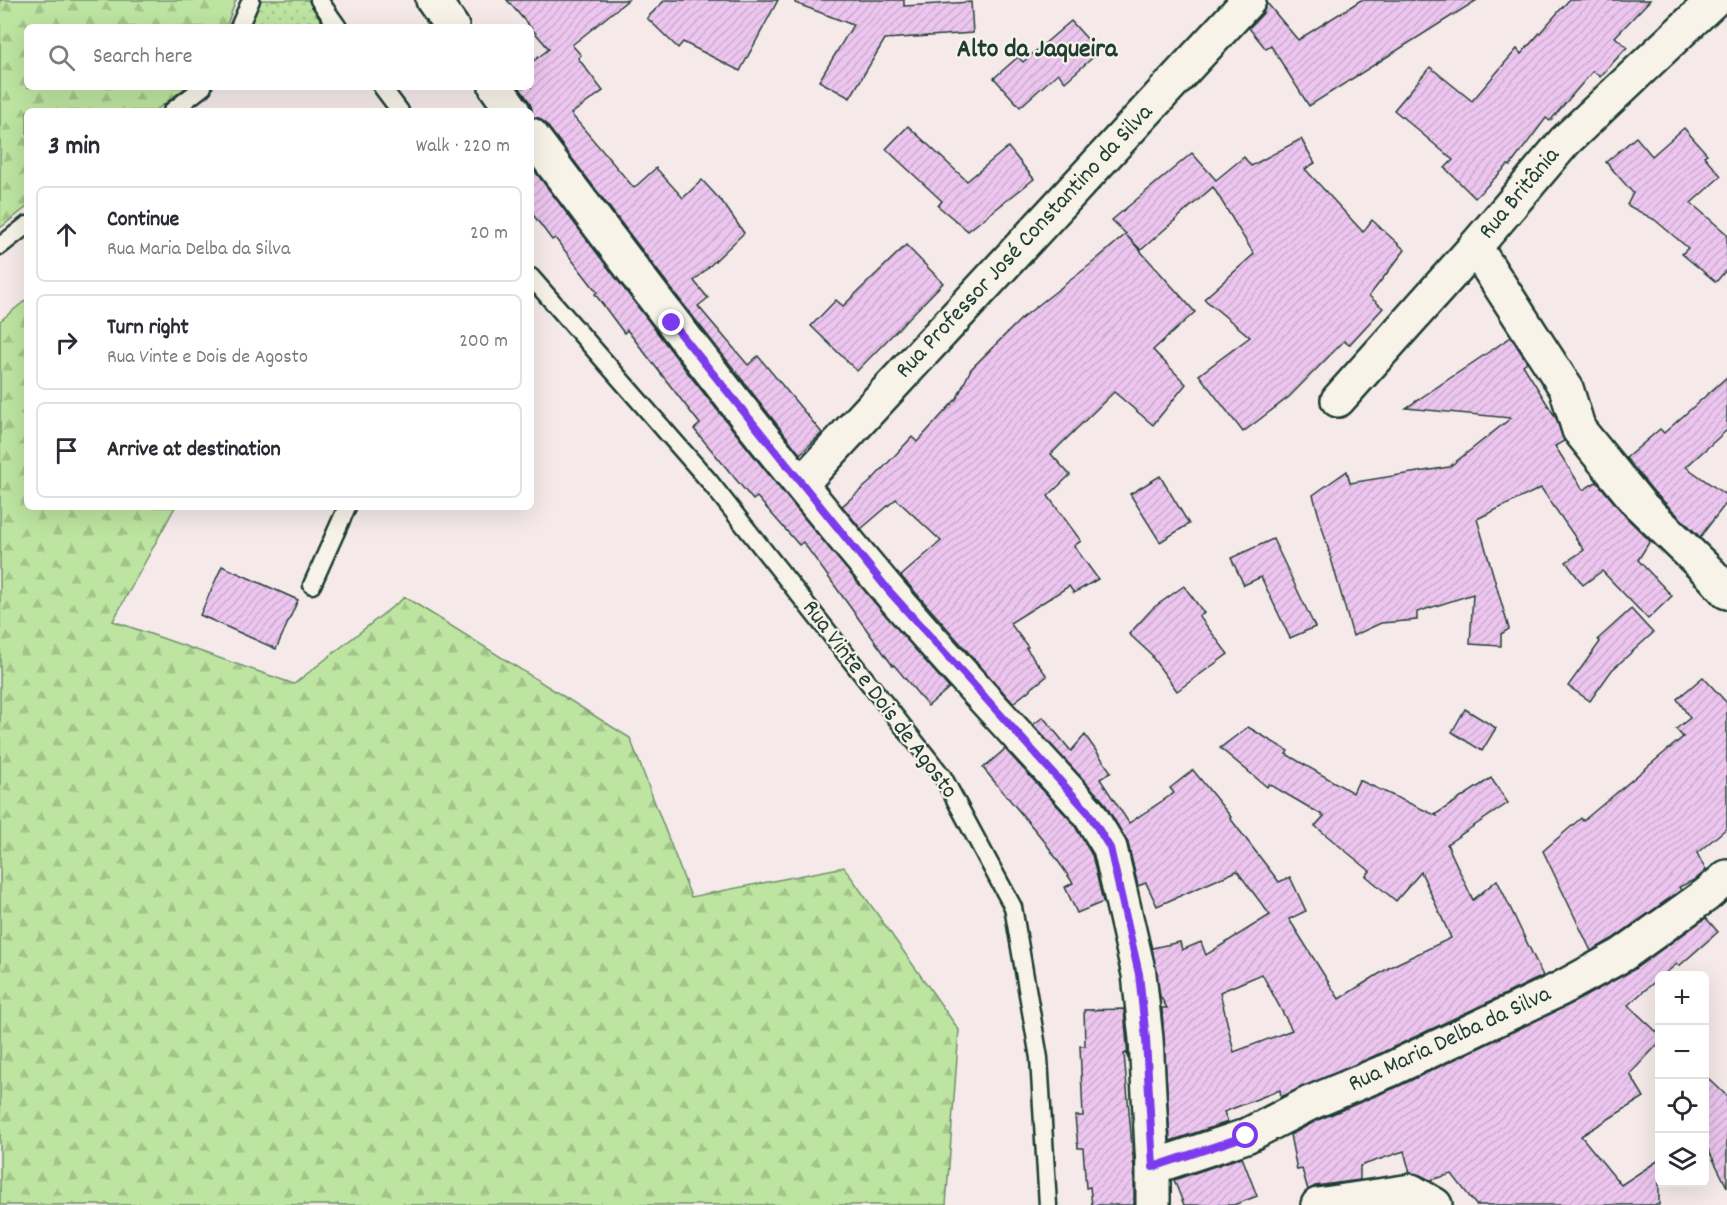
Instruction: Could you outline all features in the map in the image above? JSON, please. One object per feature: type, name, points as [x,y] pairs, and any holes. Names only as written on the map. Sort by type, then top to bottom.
[{"type":"street","points":[[433,0],[450,24]]},
{"type":"street","name":"Rua Professor José Constantino da Silva","points":[[801,484],[1249,0]]},
{"type":"street","name":"Rua Britânia","points":[[1338,400],[1475,247],[1565,141],[1714,0]]},
{"type":"street","points":[[498,90],[511,108]]},
{"type":"street","points":[[534,139],[672,323],[801,484],[889,591],[1088,812],[1110,848],[1139,974],[1146,1039],[1153,1205]]},
{"type":"street","points":[[1475,247],[1566,388],[1579,430],[1640,505],[1721,573]]},
{"type":"street","name":"Rua Maria Delba da Silva","points":[[1153,1167],[1246,1136],[1311,1103],[1389,1070],[1560,989],[1622,955],[1706,895],[1727,877]]},
{"type":"street","points":[[1318,1205],[1411,1191],[1435,1205]]},
{"type":"lane","points":[[240,24],[251,0]]},
{"type":"lane","points":[[319,0],[336,24]]},
{"type":"lane","points":[[176,108],[199,90]]},
{"type":"lane","points":[[384,90],[398,108]]},
{"type":"lane","points":[[0,246],[24,227]]},
{"type":"lane","name":"Rua Vinte e Dois de Agosto","points":[[534,281],[709,481],[943,777],[1013,907],[1038,1058],[1048,1205]]},
{"type":"lane","points":[[312,585],[346,510]]},
{"type":"green space","points":[[0,0],[236,0],[227,24],[24,24],[24,90],[182,90],[159,108],[24,108],[24,209],[0,228]]},
{"type":"green space","points":[[258,0],[308,0],[325,24],[247,24]]},
{"type":"green space","points":[[24,301],[24,510],[173,510],[113,621],[294,684],[405,597],[630,738],[691,897],[844,867],[959,1030],[946,1205],[0,1205],[0,321]]},
{"type":"building","points":[[507,0],[628,0],[572,45],[581,55],[578,58],[603,91],[571,114],[634,188],[656,168],[683,198],[702,180],[724,204],[744,233],[694,281],[708,298],[698,306],[748,365],[758,356],[822,433],[800,454],[546,124],[539,118],[534,117],[534,108],[532,108],[521,90],[534,90],[534,61],[549,49],[534,32],[534,24],[528,24]]},
{"type":"building","points":[[665,0],[778,0],[740,71],[683,42],[678,48],[647,18]]},
{"type":"building","points":[[795,0],[904,0],[904,6],[971,2],[973,33],[885,39],[850,98],[819,81],[853,25],[795,3]]},
{"type":"building","points":[[1361,0],[1477,0],[1309,106],[1271,46],[1266,49],[1249,28],[1263,13],[1267,3],[1298,40]]},
{"type":"building","points":[[1569,0],[1650,0],[1615,37],[1627,47],[1600,77],[1593,71],[1550,121],[1546,118],[1510,166],[1508,165],[1475,198],[1445,168],[1453,160],[1394,110],[1430,67],[1472,101],[1517,49],[1521,54]]},
{"type":"building","points":[[1071,21],[1099,52],[1065,82],[1058,73],[1020,107],[994,78],[1018,57],[1023,62]]},
{"type":"building","points":[[908,126],[967,181],[1008,147],[1034,179],[968,231],[938,206],[942,201],[886,149]]},
{"type":"building","points":[[1684,128],[1707,154],[1704,156],[1721,176],[1691,203],[1727,234],[1727,269],[1716,282],[1682,254],[1688,248],[1655,220],[1627,205],[1633,193],[1606,162],[1636,137],[1652,156]]},
{"type":"building","points":[[1301,139],[1315,163],[1305,169],[1363,232],[1372,220],[1405,250],[1369,296],[1383,308],[1349,345],[1344,341],[1289,397],[1243,432],[1199,375],[1250,337],[1204,299],[1254,254],[1213,187],[1141,250],[1127,236],[1195,312],[1153,350],[1186,384],[1153,425],[1114,392],[1051,454],[1070,475],[1048,496],[1081,541],[1074,546],[1098,579],[1074,593],[1069,586],[1010,623],[1047,676],[1013,703],[901,576],[941,541],[896,499],[861,529],[842,506],[870,482],[912,437],[917,442],[957,398],[971,369],[1022,318],[1126,234],[1112,220],[1192,153],[1216,180],[1244,157],[1251,166]]},
{"type":"building","points":[[534,170],[691,377],[781,490],[949,688],[928,706],[893,666],[803,542],[799,545],[757,497],[753,500],[694,429],[700,424],[627,330],[624,333],[595,294],[597,292],[555,238],[552,240],[534,216]]},
{"type":"building","points":[[906,245],[943,283],[857,371],[811,326],[836,300],[843,306]]},
{"type":"building","points":[[1511,337],[1527,362],[1523,365],[1556,418],[1564,441],[1555,446],[1583,490],[1598,483],[1626,517],[1650,541],[1638,560],[1672,596],[1648,619],[1602,571],[1583,585],[1566,562],[1584,550],[1541,488],[1477,519],[1509,629],[1501,634],[1501,646],[1470,644],[1473,594],[1417,612],[1417,620],[1381,623],[1353,636],[1313,495],[1347,471],[1350,483],[1449,467],[1511,418],[1406,408]]},
{"type":"building","points":[[1727,377],[1727,430],[1686,467],[1727,496],[1727,502],[1700,537],[1654,492],[1626,458],[1660,429],[1664,433]]},
{"type":"building","points":[[1160,476],[1189,524],[1160,542],[1130,494]]},
{"type":"building","points":[[1273,539],[1315,627],[1290,638],[1261,577],[1244,585],[1231,558]]},
{"type":"building","points":[[222,566],[298,600],[276,649],[200,615]]},
{"type":"building","points":[[1184,586],[1204,613],[1199,616],[1228,654],[1177,691],[1153,656],[1129,634],[1153,608]]},
{"type":"building","points":[[1631,609],[1653,633],[1612,670],[1590,701],[1568,686],[1600,642],[1598,639]]},
{"type":"building","points":[[1703,677],[1727,703],[1727,828],[1697,853],[1706,871],[1679,887],[1681,890],[1612,939],[1591,951],[1543,851],[1581,818],[1583,821],[1683,737],[1676,729],[1690,718],[1677,699]]},
{"type":"building","points":[[1465,709],[1496,728],[1482,751],[1452,732]]},
{"type":"building","points":[[1043,717],[1071,751],[1085,735],[1111,772],[1100,779],[1129,823],[1174,793],[1170,788],[1193,770],[1279,882],[1290,877],[1306,911],[1289,919],[1339,999],[1390,967],[1451,938],[1421,872],[1396,901],[1366,876],[1370,871],[1315,826],[1324,816],[1269,784],[1267,787],[1220,748],[1248,727],[1288,751],[1286,754],[1353,793],[1359,780],[1437,816],[1436,814],[1491,778],[1508,803],[1447,844],[1473,900],[1497,880],[1543,976],[1381,1053],[1281,1097],[1280,1090],[1224,1112],[1228,1122],[1170,1141],[1162,1008],[1167,1008],[1160,996],[1152,948],[1180,942],[1182,950],[1201,942],[1206,955],[1270,915],[1237,871],[1157,906],[1146,883],[1138,886],[1128,843],[1104,802],[1033,725]],"holes":[[[1262,974],[1292,1030],[1234,1052],[1220,992]]]},
{"type":"building","points":[[1005,749],[1073,823],[1092,855],[1103,902],[1077,913],[1065,887],[1073,883],[1045,842],[983,768]]},
{"type":"building","points":[[1706,918],[1718,932],[1679,966],[1677,964],[1668,971],[1655,971],[1655,981],[1628,1005],[1655,1030],[1655,1047],[1630,1074],[1644,1097],[1581,1136],[1621,1185],[1655,1163],[1655,1187],[1659,1187],[1659,1205],[1476,1205],[1452,1174],[1430,1180],[1410,1173],[1404,1151],[1360,1166],[1360,1180],[1315,1186],[1308,1190],[1302,1169],[1297,1170],[1290,1135],[1569,1005],[1633,970]]},
{"type":"building","points":[[1124,1009],[1128,1059],[1126,1053],[1124,1054],[1134,1168],[1134,1205],[1092,1205],[1090,1187],[1086,1188],[1083,1148],[1078,1148],[1075,1116],[1083,1116],[1080,1046],[1085,1046],[1084,1010]]},
{"type":"building","points":[[1709,1079],[1727,1096],[1727,1187],[1709,1151]]},
{"type":"building","points":[[1242,1157],[1257,1196],[1234,1205],[1184,1205],[1174,1180]]},
{"type":"district","name":"Alto da Jaqueira","points":[[1037,50]]},
{"type":"route","points":[[672,323],[889,591],[1088,812],[1110,848],[1139,974],[1146,1039],[1153,1167],[1246,1136]]}]
